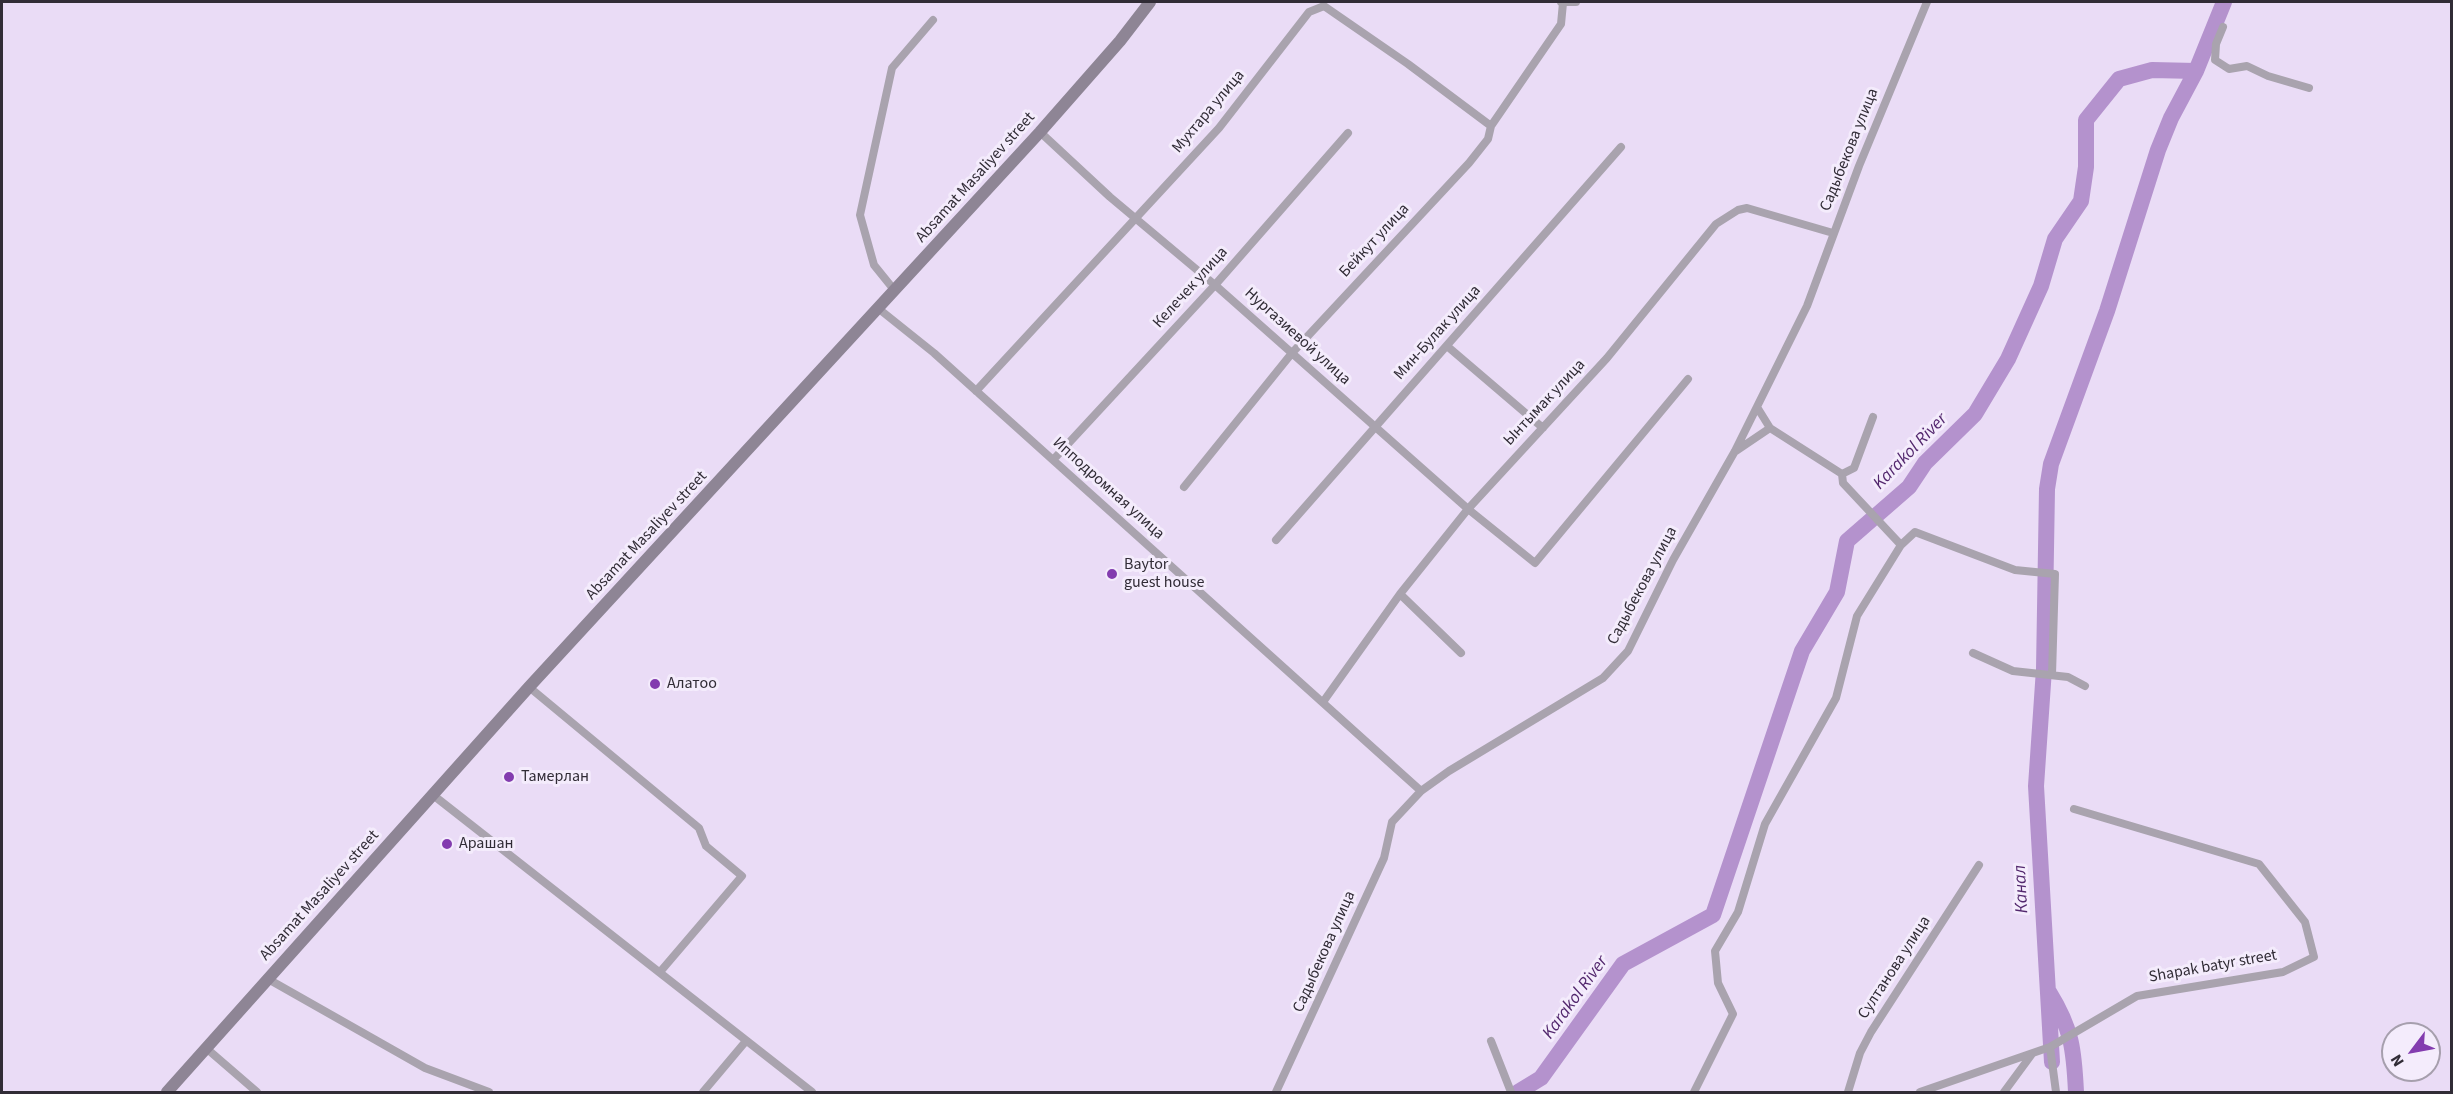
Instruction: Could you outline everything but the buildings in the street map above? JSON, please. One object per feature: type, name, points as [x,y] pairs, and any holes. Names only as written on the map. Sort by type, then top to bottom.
[{"type":"street","name":"Absamat Masaliyev street","points":[[167,1092],[529,687],[1040,132],[1150,2]]},
{"type":"street","points":[[1562,2],[1576,2]]},
{"type":"street","name":"Бейкут улица","points":[[1184,487],[1292,353],[1470,163],[1488,139],[1491,126],[1561,24],[1562,2]]},
{"type":"street","name":"Садыбекова улица","points":[[1276,1092],[1384,858],[1392,822],[1421,792],[1449,771],[1603,678],[1628,651],[1673,560],[1735,451],[1807,306],[1833,233],[1928,2]]},
{"type":"street","name":"Мухтара улица","points":[[976,391],[1219,128],[1309,12],[1324,6],[1408,64],[1491,126]]},
{"type":"street","points":[[895,291],[874,265],[860,215],[892,68],[933,20]]},
{"type":"street","points":[[2223,27],[2216,44],[2216,60],[2229,69],[2247,66],[2268,76],[2309,88]]},
{"type":"street","name":"Нургазиевой улица","points":[[1040,132],[1110,197],[1215,285],[1468,509],[1535,563],[1688,379]]},
{"type":"street","name":"Келечек улица","points":[[1053,460],[1215,285],[1348,133]]},
{"type":"street","name":"Мин-Булак улица","points":[[1276,540],[1621,147]]},
{"type":"street","name":"Ынтымак улица","points":[[1323,702],[1400,594],[1468,509],[1606,358],[1716,224],[1738,210],[1747,208],[1833,233]]},
{"type":"street","name":"Ипподромная улица","points":[[879,309],[976,391],[1421,792]]},
{"type":"street","points":[[1447,346],[1543,428]]},
{"type":"street","points":[[1757,407],[1770,428],[1842,474]]},
{"type":"street","points":[[1842,474],[1854,468],[1872,417]]},
{"type":"street","points":[[1735,451],[1770,428]]},
{"type":"street","points":[[1842,474],[1843,483],[1901,544]]},
{"type":"street","points":[[1694,1092],[1733,1014],[1718,983],[1715,951],[1738,912],[1765,824],[1836,698],[1857,616],[1901,544],[1915,532],[2015,570],[2055,574],[2051,675]]},
{"type":"street","points":[[1400,594],[1461,653]]},
{"type":"street","points":[[1973,653],[2013,671],[2068,677],[2085,686]]},
{"type":"street","points":[[529,687],[699,828],[706,846],[742,876],[660,972]]},
{"type":"street","points":[[433,795],[812,1092]]},
{"type":"street","name":"Shapak batyr street","points":[[1920,1092],[2050,1047],[2137,996],[2283,972],[2314,957],[2305,922],[2259,864],[2074,809]]},
{"type":"street","name":"Султанова улица","points":[[1848,1092],[1860,1053],[1871,1032],[1979,865]]},
{"type":"street","points":[[268,979],[425,1068],[489,1092]]},
{"type":"street","points":[[704,1092],[746,1041]]},
{"type":"street","points":[[1491,1041],[1511,1092]]},
{"type":"street","points":[[2050,1047],[2056,1092]]},
{"type":"street","points":[[206,1048],[257,1092]]},
{"type":"street","points":[[2004,1092],[2032,1053]]},
{"type":"waterway","points":[[2052,1062],[2036,786],[2044,669],[2047,489],[2051,464],[2107,311],[2158,150],[2171,118],[2196,71],[2224,2]]},
{"type":"waterway","name":"Karakol River","points":[[1518,1092],[1541,1078],[1623,964],[1713,915],[1802,651],[1837,592],[1847,541],[1909,487],[1925,463],[1975,414],[2008,359],[2041,286],[2055,239],[2081,201],[2086,167],[2086,120],[2119,79],[2152,70],[2196,71]]},
{"type":"waterway","name":"Канал","points":[[2049,992],[2063,1017],[2070,1040],[2076,1092]]},
{"type":"place","name":"Baytor guest house","points":[[1112,574]]},
{"type":"place","name":"Алатоо","points":[[655,684]]},
{"type":"place","name":"Тамерлан","points":[[509,777]]},
{"type":"place","name":"Арашан","points":[[447,844]]}]
